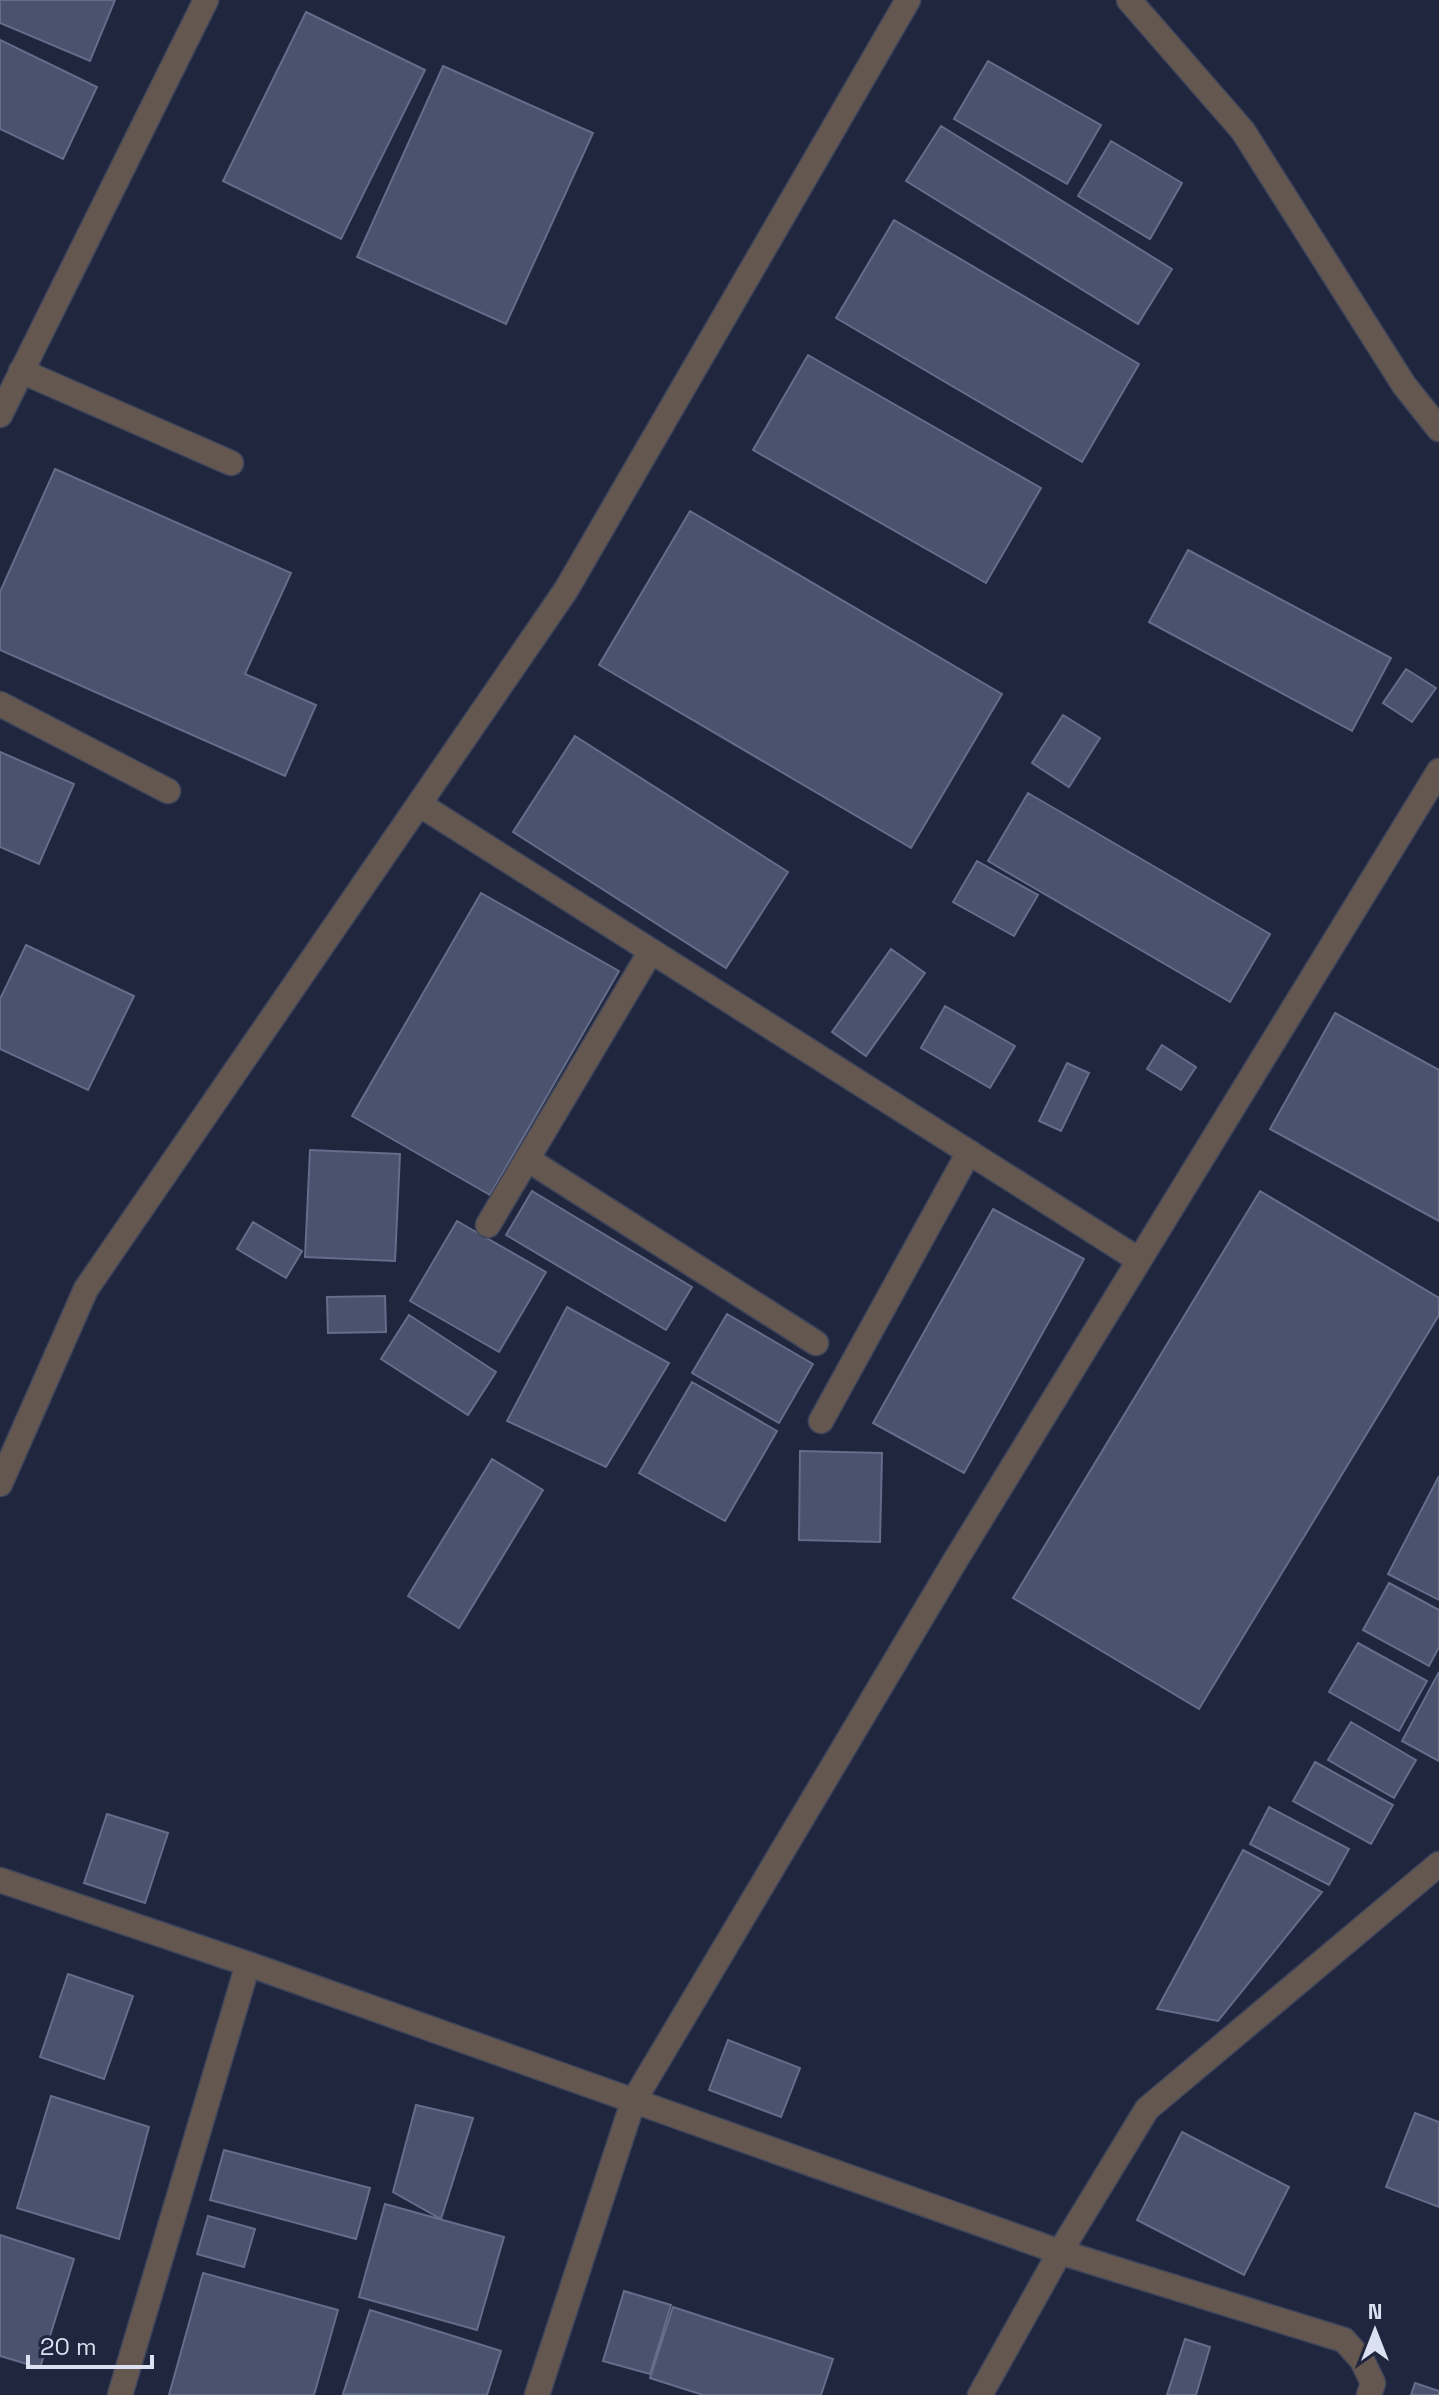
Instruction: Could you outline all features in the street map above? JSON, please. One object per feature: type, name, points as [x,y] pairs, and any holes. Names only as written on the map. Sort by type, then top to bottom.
[{"type":"street","points":[[0,415],[206,0]]},
{"type":"street","points":[[0,1484],[86,1289],[566,590],[908,0]]},
{"type":"street","points":[[1129,0],[1243,131],[1404,385],[1439,429]]},
{"type":"street","points":[[21,371],[231,463]]},
{"type":"street","points":[[0,704],[168,791]]},
{"type":"street","points":[[537,2395],[633,2102],[947,1575],[1439,771]]},
{"type":"street","points":[[419,804],[1139,1260]]},
{"type":"street","points":[[488,1225],[651,951]]},
{"type":"street","points":[[821,1421],[969,1152]]},
{"type":"street","points":[[527,1159],[816,1343]]},
{"type":"street","points":[[980,2395],[1060,2252],[1147,2109],[1439,1864]]},
{"type":"street","points":[[0,1880],[248,1964],[1060,2252],[1344,2340],[1362,2360],[1373,2383],[1369,2395]]},
{"type":"street","points":[[120,2395],[248,1964]]},
{"type":"building","points":[[0,0],[115,0],[90,61],[0,23]]},
{"type":"building","points":[[306,12],[425,70],[341,239],[223,181]]},
{"type":"building","points":[[0,40],[97,87],[63,159],[0,129]]},
{"type":"building","points":[[988,61],[1101,125],[1067,184],[954,119]]},
{"type":"building","points":[[443,66],[593,133],[506,324],[357,257]]},
{"type":"building","points":[[941,126],[1172,269],[1138,324],[906,181]]},
{"type":"building","points":[[1111,141],[1182,183],[1150,239],[1078,196]]},
{"type":"building","points":[[894,220],[1139,364],[1082,462],[836,318]]},
{"type":"building","points":[[808,355],[1041,488],[986,583],[753,450]]},
{"type":"building","points":[[55,469],[291,573],[245,674],[316,705],[285,776],[0,650],[0,592]]},
{"type":"building","points":[[690,511],[1002,694],[911,848],[599,665]]},
{"type":"building","points":[[1188,550],[1391,658],[1352,731],[1149,622]]},
{"type":"building","points":[[1406,669],[1436,688],[1412,722],[1383,703]]},
{"type":"building","points":[[1063,715],[1100,738],[1069,787],[1032,763]]},
{"type":"building","points":[[575,736],[788,872],[726,968],[513,832]]},
{"type":"building","points":[[0,752],[74,784],[39,864],[0,847]]},
{"type":"building","points":[[1028,793],[1270,934],[1230,1002],[988,861]]},
{"type":"building","points":[[977,861],[1038,895],[1014,936],[953,902]]},
{"type":"building","points":[[481,893],[619,971],[490,1195],[352,1116]]},
{"type":"building","points":[[26,945],[134,996],[88,1090],[0,1049],[0,999]]},
{"type":"building","points":[[891,949],[925,973],[866,1056],[832,1032]]},
{"type":"building","points":[[945,1006],[1015,1046],[990,1088],[921,1048]]},
{"type":"building","points":[[1335,1013],[1439,1070],[1439,1221],[1270,1129]]},
{"type":"building","points":[[1162,1045],[1196,1067],[1181,1090],[1147,1069]]},
{"type":"building","points":[[1067,1063],[1089,1073],[1061,1131],[1039,1121]]},
{"type":"building","points":[[310,1150],[400,1154],[395,1261],[305,1257]]},
{"type":"building","points":[[532,1191],[692,1287],[666,1330],[506,1235]]},
{"type":"building","points":[[1260,1191],[1439,1298],[1439,1315],[1199,1709],[1013,1598]]},
{"type":"building","points":[[993,1209],[1084,1259],[964,1473],[873,1423]]},
{"type":"building","points":[[457,1221],[546,1272],[499,1352],[410,1301]]},
{"type":"building","points":[[253,1222],[302,1251],[286,1278],[237,1249]]},
{"type":"building","points":[[385,1296],[386,1332],[328,1333],[327,1297]]},
{"type":"building","points":[[567,1307],[669,1363],[606,1467],[507,1421]]},
{"type":"building","points":[[727,1314],[813,1364],[779,1423],[692,1373]]},
{"type":"building","points":[[409,1315],[496,1372],[468,1415],[381,1359]]},
{"type":"building","points":[[692,1382],[777,1431],[725,1521],[639,1473]]},
{"type":"building","points":[[800,1451],[882,1453],[880,1542],[799,1540]]},
{"type":"building","points":[[492,1459],[543,1490],[459,1628],[408,1596]]},
{"type":"building","points":[[1439,1476],[1439,1600],[1388,1574]]},
{"type":"building","points":[[1389,1583],[1439,1610],[1439,1647],[1429,1666],[1363,1630]]},
{"type":"building","points":[[1358,1643],[1427,1681],[1399,1731],[1329,1692]]},
{"type":"building","points":[[1439,1672],[1439,1761],[1402,1741]]},
{"type":"building","points":[[1351,1722],[1416,1760],[1394,1798],[1328,1760]]},
{"type":"building","points":[[1315,1762],[1393,1805],[1371,1844],[1293,1801]]},
{"type":"building","points":[[1269,1807],[1349,1849],[1329,1885],[1250,1844]]},
{"type":"building","points":[[107,1814],[168,1833],[145,1903],[84,1883]]},
{"type":"building","points":[[1243,1850],[1322,1892],[1218,2021],[1157,2009]]},
{"type":"building","points":[[68,1974],[133,1996],[104,2079],[40,2057]]},
{"type":"building","points":[[728,2040],[800,2068],[781,2117],[709,2090]]},
{"type":"building","points":[[51,2096],[149,2127],[119,2239],[17,2208]]},
{"type":"building","points":[[416,2105],[473,2118],[441,2219],[393,2192]]},
{"type":"building","points":[[1415,2113],[1439,2122],[1439,2207],[1386,2187]]},
{"type":"building","points":[[1182,2132],[1289,2187],[1244,2275],[1137,2220]]},
{"type":"building","points":[[224,2150],[370,2188],[356,2239],[210,2200]]},
{"type":"building","points":[[385,2204],[504,2237],[477,2330],[359,2297]]},
{"type":"building","points":[[208,2216],[255,2229],[244,2267],[197,2254]]},
{"type":"building","points":[[0,2235],[74,2259],[40,2368],[0,2356]]},
{"type":"building","points":[[203,2273],[338,2310],[314,2395],[169,2395]]},
{"type":"building","points":[[624,2291],[671,2305],[650,2374],[603,2361]]},
{"type":"building","points":[[673,2307],[833,2359],[821,2395],[703,2395],[650,2378]]},
{"type":"building","points":[[370,2310],[501,2351],[487,2395],[343,2394]]},
{"type":"building","points":[[1185,2339],[1210,2347],[1196,2395],[1167,2395]]},
{"type":"building","points":[[1415,2383],[1439,2391],[1439,2395],[1411,2395]]}]
